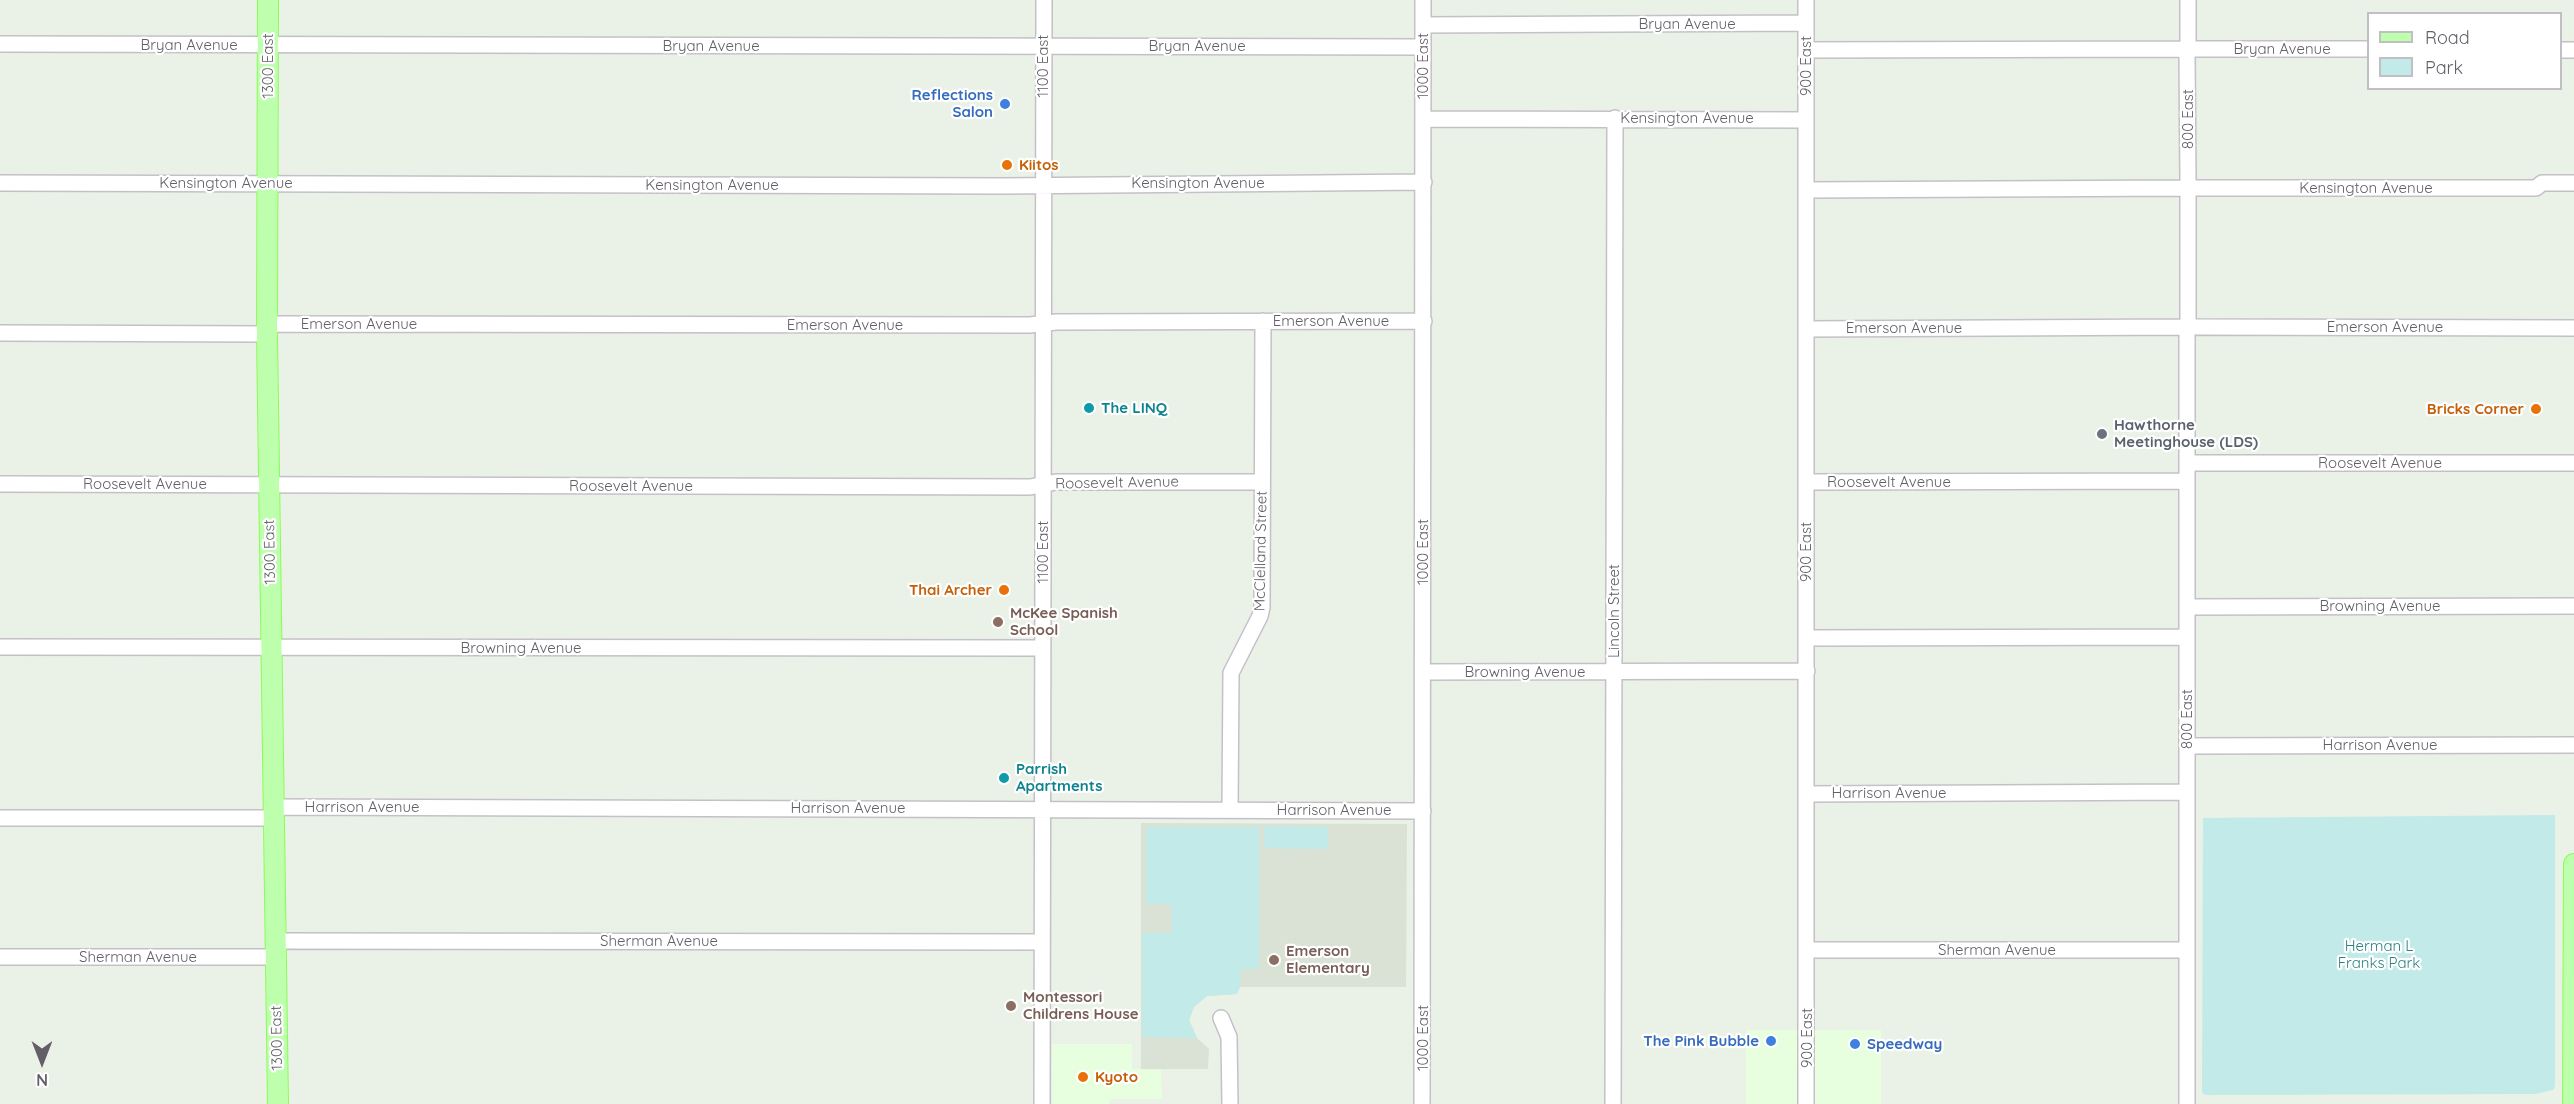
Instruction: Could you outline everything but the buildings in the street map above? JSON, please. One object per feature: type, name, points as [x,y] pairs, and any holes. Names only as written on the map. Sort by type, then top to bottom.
[{"type":"main road","name":"1300 East","points":[[268,0],[267,329],[278,1104]]},
{"type":"main road","points":[[2573,1104],[2574,864]]},
{"type":"street","name":"1100 East","points":[[1042,1104],[1044,0]]},
{"type":"street","name":"1000 East","points":[[1422,1104],[1423,0]]},
{"type":"street","name":"900 East","points":[[1806,0],[1806,1104]]},
{"type":"street","name":"800 East","points":[[2187,1104],[2188,0]]},
{"type":"street","name":"Bryan Avenue","points":[[1423,24],[1806,23]]},
{"type":"street","name":"Bryan Avenue","points":[[0,45],[1423,47]]},
{"type":"street","name":"Bryan Avenue","points":[[1806,50],[2367,49]]},
{"type":"street","name":"Kensington Avenue","points":[[1423,118],[1806,120]]},
{"type":"street","name":"Lincoln Street","points":[[1613,1104],[1616,118]]},
{"type":"street","name":"Kensington Avenue","points":[[0,183],[1424,182]]},
{"type":"street","name":"Kensington Avenue","points":[[2536,188],[2542,183],[2574,183]]},
{"type":"street","name":"Kensington Avenue","points":[[1806,190],[2536,188],[2542,192],[2574,193]]},
{"type":"street","name":"Emerson Avenue","points":[[0,333],[1043,324],[1056,321],[1424,321]]},
{"type":"street","name":"McClelland Street","points":[[1230,809],[1231,673],[1262,611],[1263,321]]},
{"type":"street","name":"Emerson Avenue","points":[[1806,329],[2574,328]]},
{"type":"street","name":"Roosevelt Avenue","points":[[2187,463],[2574,464]]},
{"type":"street","name":"Roosevelt Avenue","points":[[1806,482],[2187,481]]},
{"type":"street","name":"Roosevelt Avenue","points":[[0,484],[1008,487],[1056,482],[1262,482]]},
{"type":"street","name":"Browning Avenue","points":[[2187,607],[2574,606]]},
{"type":"street","points":[[1807,638],[2187,637]]},
{"type":"street","name":"Browning Avenue","points":[[0,647],[1042,648]]},
{"type":"street","name":"Browning Avenue","points":[[1423,672],[1807,671]]},
{"type":"street","name":"Harrison Avenue","points":[[2187,746],[2574,745]]},
{"type":"street","name":"Harrison Avenue","points":[[1807,794],[2187,792]]},
{"type":"street","name":"Harrison Avenue","points":[[0,818],[274,812],[1042,808],[1423,811]]},
{"type":"street","name":"Sherman Avenue","points":[[0,957],[276,949],[1042,942]]},
{"type":"street","name":"Sherman Avenue","points":[[1807,950],[2187,950]]},
{"type":"street","points":[[1221,1018],[1229,1037],[1230,1104]]},
{"type":"shaded area","name":"Emerson Elementary","points":[[1141,823],[1407,824],[1406,987],[1240,987],[1237,994],[1207,996],[1194,1007],[1189,1020],[1197,1038],[1209,1049],[1208,1069],[1141,1069]]},
{"type":"shaded area","points":[[1746,1030],[1881,1030],[1881,1104],[1746,1104]]},
{"type":"shaded area","points":[[1052,1044],[1132,1044],[1132,1069],[1161,1070],[1162,1099],[1110,1099],[1109,1104],[1052,1104]]},
{"type":"green space","name":"Herman L Franks Park","points":[[2555,815],[2555,1086],[2553,1090],[2535,1094],[2205,1095],[2202,1092],[2203,818]]},
{"type":"green space","points":[[1265,826],[1328,827],[1328,849],[1264,848]]},
{"type":"green space","points":[[1146,827],[1259,827],[1259,969],[1241,969],[1240,987],[1237,994],[1207,996],[1194,1007],[1189,1020],[1197,1038],[1142,1037],[1142,933],[1171,933],[1172,928],[1171,904],[1146,904]]},
{"type":"place","name":"Reflections Salon","points":[[1005,104]]},
{"type":"place","name":"Kiitos","points":[[1007,165]]},
{"type":"place","name":"The LINQ","points":[[1089,408]]},
{"type":"place","name":"Bricks Corner","points":[[2536,409]]},
{"type":"place","name":"Hawthorne Meetinghouse (LDS)","points":[[2102,434]]},
{"type":"place","name":"Thai Archer","points":[[1004,590]]},
{"type":"place","name":"McKee Spanish School","points":[[998,622]]},
{"type":"place","name":"Parrish Apartments","points":[[1004,778]]},
{"type":"place","name":"Emerson Elementary","points":[[1274,960]]},
{"type":"place","name":"Montessori Childrens House","points":[[1011,1006]]},
{"type":"place","name":"The Pink Bubble","points":[[1771,1041]]},
{"type":"place","name":"Speedway","points":[[1855,1044]]},
{"type":"place","name":"Kyoto","points":[[1083,1077]]}]
